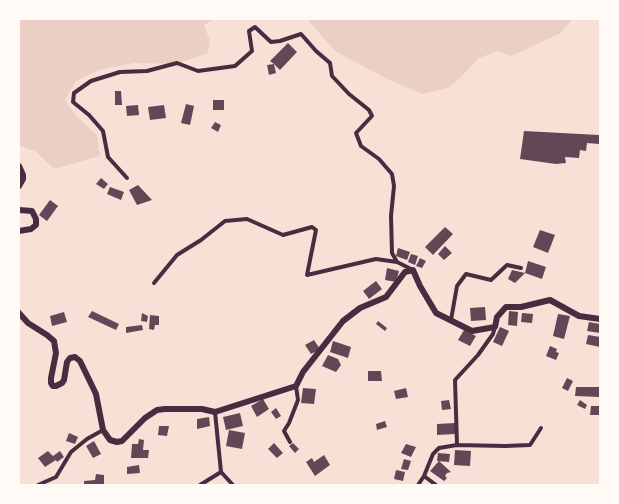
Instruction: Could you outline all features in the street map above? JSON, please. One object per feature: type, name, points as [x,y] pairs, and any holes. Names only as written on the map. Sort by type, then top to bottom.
[{"type":"street","points":[[127,178],[108,157],[103,131],[89,114],[73,102],[74,93],[91,81],[120,72],[147,71],[177,64],[198,71],[235,66],[252,51],[249,31],[255,27],[271,42],[280,41],[301,34],[316,51],[330,63],[332,76],[349,94],[369,110],[372,116],[356,133],[361,146],[379,159],[392,174],[394,186],[391,216],[392,253],[397,262]]},
{"type":"street","points":[[19,166],[23,175],[23,179],[19,186]]},
{"type":"street","points":[[19,210],[32,212],[36,219],[36,225],[31,229],[19,231]]},
{"type":"street","points":[[154,283],[177,255],[201,240],[225,221],[247,220],[283,235],[312,227],[316,230],[307,275],[376,259],[397,262],[413,270],[420,286],[436,312],[472,331],[495,327]]},
{"type":"street","points":[[451,320],[457,286],[466,274],[491,280],[507,265],[521,268]]},
{"type":"street","points":[[290,442],[284,431],[289,423],[298,400],[296,386],[303,372],[343,321],[360,308],[386,297],[405,272],[413,270]]},
{"type":"street","points":[[457,445],[455,380],[478,355],[493,334],[497,317],[506,307],[522,307],[550,300],[579,316],[600,319]]},
{"type":"street","points":[[19,312],[28,323],[47,334],[54,341],[56,353],[51,378],[51,383],[53,386],[62,383],[64,380],[67,362],[70,358],[75,357],[80,361],[96,394],[103,430],[110,440],[117,442],[122,441],[145,418],[157,410],[202,409],[215,412],[257,400],[296,386]]},
{"type":"street","points":[[215,412],[221,472],[233,485]]},
{"type":"street","points":[[418,485],[424,476],[433,454],[439,448],[457,445],[530,445],[540,428]]},
{"type":"street","points":[[39,485],[56,477],[71,452],[87,439],[103,430]]},
{"type":"street","points":[[200,485],[221,472]]},
{"type":"street","points":[[424,476],[436,485]]},
{"type":"shaded area","points":[[19,19],[214,19],[204,25],[210,41],[208,53],[176,64],[134,63],[99,70],[76,81],[65,100],[76,116],[97,135],[100,156],[54,169],[36,152],[19,145]]},
{"type":"shaded area","points":[[307,19],[573,19],[559,34],[511,56],[498,51],[479,58],[448,88],[422,94],[387,79],[335,51]]},
{"type":"building","points":[[288,43],[297,52],[280,70],[270,61]]},
{"type":"building","points":[[274,64],[276,73],[269,75],[267,65]]},
{"type":"building","points":[[115,91],[121,91],[122,105],[115,105]]},
{"type":"building","points":[[213,100],[224,100],[224,110],[213,110]]},
{"type":"building","points":[[186,104],[194,106],[190,125],[181,123]]},
{"type":"building","points":[[138,105],[139,115],[127,116],[126,106]]},
{"type":"building","points":[[164,105],[166,118],[150,120],[148,107]]},
{"type":"building","points":[[215,122],[221,125],[218,132],[211,128]]},
{"type":"building","points":[[524,131],[599,135],[599,144],[587,143],[586,151],[580,150],[579,158],[565,157],[566,163],[556,164],[520,159]]},
{"type":"building","points":[[101,178],[108,184],[104,189],[96,184]]},
{"type":"building","points":[[138,185],[152,200],[137,205],[129,190]]},
{"type":"building","points":[[110,187],[124,192],[121,200],[107,194]]},
{"type":"building","points":[[50,200],[58,206],[47,221],[39,215]]},
{"type":"building","points":[[445,227],[453,234],[433,255],[425,247]]},
{"type":"building","points":[[540,230],[555,235],[548,253],[533,247]]},
{"type":"building","points":[[445,246],[452,253],[444,260],[438,254]]},
{"type":"building","points":[[398,248],[410,252],[407,260],[396,256]]},
{"type":"building","points":[[411,254],[418,256],[415,265],[408,262]]},
{"type":"building","points":[[420,258],[426,261],[422,268],[416,266]]},
{"type":"building","points":[[528,261],[546,267],[542,279],[525,273]]},
{"type":"building","points":[[387,268],[399,271],[396,282],[385,280]]},
{"type":"building","points":[[512,270],[525,273],[515,283],[508,279]]},
{"type":"building","points":[[376,281],[382,289],[369,299],[363,291]]},
{"type":"building","points":[[485,307],[486,320],[471,321],[470,308]]},
{"type":"building","points":[[92,311],[119,324],[116,330],[88,317]]},
{"type":"building","points":[[509,311],[518,312],[517,326],[508,325]]},
{"type":"building","points":[[64,312],[67,322],[52,326],[50,316]]},
{"type":"building","points":[[142,313],[148,316],[147,322],[141,321]]},
{"type":"building","points":[[522,313],[533,314],[532,323],[521,322]]},
{"type":"building","points":[[558,314],[570,316],[564,339],[553,336]]},
{"type":"building","points":[[150,315],[159,316],[159,325],[155,325],[154,330],[149,329]]},
{"type":"building","points":[[378,321],[387,328],[385,331],[376,324]]},
{"type":"building","points":[[589,322],[600,324],[600,333],[587,331]]},
{"type":"building","points":[[142,325],[143,330],[126,333],[126,327]]},
{"type":"building","points":[[500,327],[509,331],[502,346],[493,342]]},
{"type":"building","points":[[464,330],[476,336],[470,346],[458,340]]},
{"type":"building","points":[[588,335],[600,337],[600,347],[586,344]]},
{"type":"building","points":[[314,340],[320,349],[311,354],[305,345]]},
{"type":"building","points":[[333,341],[351,347],[348,358],[330,352]]},
{"type":"building","points":[[550,346],[557,349],[556,352],[559,353],[556,360],[546,356]]},
{"type":"building","points":[[328,355],[338,359],[341,365],[336,372],[322,366]]},
{"type":"building","points":[[368,371],[381,371],[382,381],[368,381]]},
{"type":"building","points":[[567,378],[573,381],[568,391],[562,388]]},
{"type":"building","points":[[576,387],[600,387],[600,397],[575,396]]},
{"type":"building","points":[[303,388],[316,389],[314,404],[301,403]]},
{"type":"building","points":[[406,388],[408,397],[396,399],[394,391]]},
{"type":"building","points":[[263,399],[269,409],[257,417],[251,406]]},
{"type":"building","points":[[449,400],[451,409],[442,410],[441,401]]},
{"type":"building","points":[[580,400],[587,405],[585,409],[577,405]]},
{"type":"building","points":[[591,406],[600,406],[600,415],[590,415]]},
{"type":"building","points":[[276,408],[281,416],[276,419],[271,412]]},
{"type":"building","points":[[240,413],[243,426],[226,430],[223,417]]},
{"type":"building","points":[[209,417],[210,426],[197,429],[197,419]]},
{"type":"building","points":[[385,421],[387,427],[377,430],[376,424]]},
{"type":"building","points":[[455,423],[455,434],[437,435],[437,424]]},
{"type":"building","points":[[159,426],[169,426],[167,436],[158,435]]},
{"type":"building","points":[[229,430],[245,433],[242,449],[226,446]]},
{"type":"building","points":[[69,433],[78,437],[75,444],[66,441]]},
{"type":"building","points":[[139,439],[144,440],[143,450],[149,450],[148,458],[131,458],[132,444],[138,444]]},
{"type":"building","points":[[94,441],[101,454],[93,458],[86,446]]},
{"type":"building","points":[[274,443],[283,453],[277,458],[268,449]]},
{"type":"building","points":[[293,443],[299,449],[295,453],[289,446]]},
{"type":"building","points":[[406,444],[416,447],[411,457],[401,453]]},
{"type":"building","points":[[455,450],[471,451],[470,466],[454,465]]},
{"type":"building","points":[[48,451],[53,456],[60,451],[64,457],[45,467],[38,458]]},
{"type":"building","points":[[438,453],[450,454],[449,462],[437,461]]},
{"type":"building","points":[[324,455],[330,465],[315,476],[306,462],[312,458],[314,462]]},
{"type":"building","points":[[404,459],[411,461],[408,470],[401,469]]},
{"type":"building","points":[[439,461],[451,472],[447,473],[445,476],[447,478],[444,481],[430,471]]},
{"type":"building","points":[[139,465],[140,473],[127,474],[127,467]]},
{"type":"building","points":[[396,470],[405,472],[403,481],[394,479]]},
{"type":"building","points":[[96,474],[104,475],[104,485],[84,485],[84,481],[95,480]]}]
